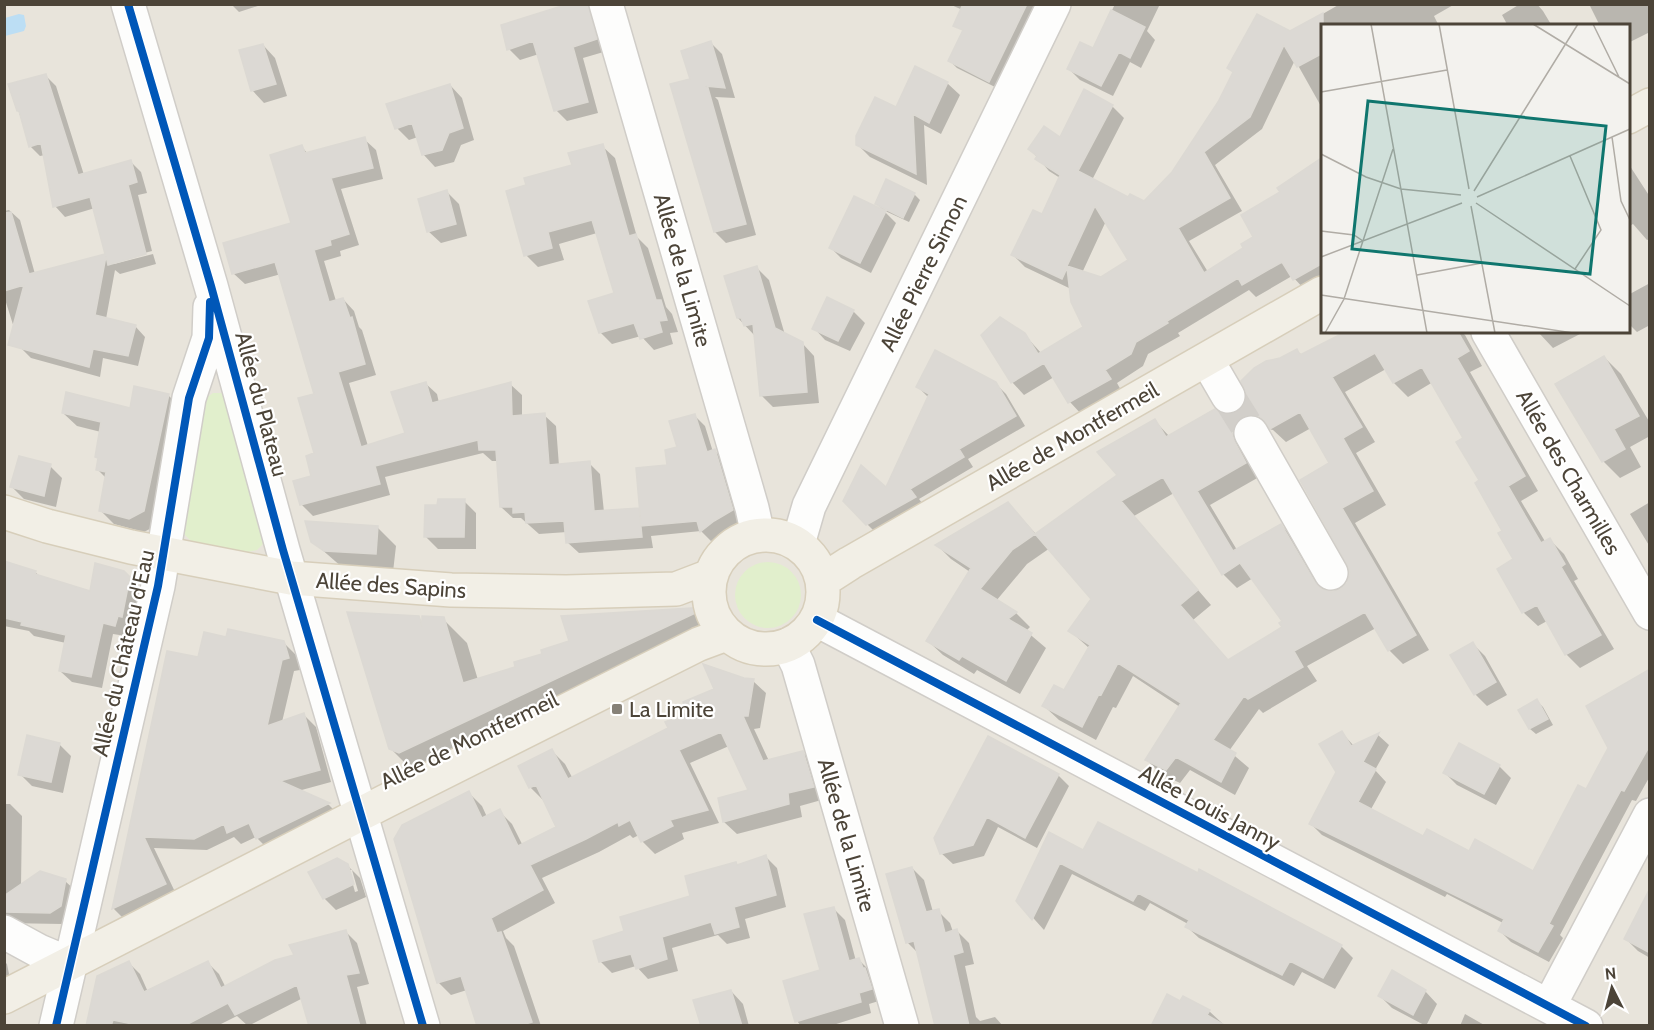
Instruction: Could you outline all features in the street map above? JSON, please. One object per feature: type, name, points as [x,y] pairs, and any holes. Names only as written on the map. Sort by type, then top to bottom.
[{"type":"main road","points":[[1630,116],[1650,105]]},
{"type":"main road","name":"Allée de Montfermeil","points":[[822,581],[1321,295]]},
{"type":"main road","name":"Allée des Sapins","points":[[4,512],[47,526],[165,554],[291,579],[451,590],[566,592],[676,589],[710,576]]},
{"type":"main road","points":[[758,535],[772,535],[798,544],[818,567],[822,581],[823,601],[817,620],[805,635],[788,645],[772,650],[755,649],[740,644],[726,634],[716,622],[710,607],[708,591],[710,576],[717,561],[728,548],[758,535]]},
{"type":"main road","name":"Allée de Montfermeil","points":[[4,997],[699,644],[726,634]]},
{"type":"street","name":"Allée du Plateau","points":[[128,4],[211,286],[291,579],[423,1026]]},
{"type":"street","name":"Allée de la Limite","points":[[606,4],[758,535]]},
{"type":"street","name":"Allée Pierre Simon","points":[[798,544],[809,506],[1054,4]]},
{"type":"street","name":"Allée du Château d'Eau","points":[[57,1026],[165,554],[189,398],[209,338],[211,286]]},
{"type":"street","name":"Allée des Charmilles","points":[[1489,333],[1650,613]]},
{"type":"street","points":[[1207,360],[1228,396]]},
{"type":"street","points":[[189,398],[214,384],[231,388],[243,403]]},
{"type":"street","points":[[1251,433],[1331,573]]},
{"type":"street","name":"Allée Louis Janny","points":[[817,620],[1586,1026]]},
{"type":"street","name":"Allée de la Limite","points":[[788,645],[798,664],[902,1026]]},
{"type":"street","points":[[1549,1006],[1650,815]]},
{"type":"street","points":[[4,932],[39,951],[70,964]]},
{"type":"shaded area","points":[[5,5],[1649,5],[1649,1025],[5,1025]]},
{"type":"green space","points":[[213,393],[226,396],[265,542],[257,550],[248,552],[191,541],[183,533],[202,407],[206,398]]},
{"type":"green space","points":[[768,562],[781,565],[791,572],[798,582],[801,595],[798,608],[791,618],[781,625],[768,628],[755,625],[745,618],[738,608],[735,595],[738,582],[745,572],[755,565]]},
{"type":"water","points":[[24,15],[26,26],[24,31],[5,36],[5,18]]},
{"type":"building","points":[[568,4],[588,4],[597,39],[573,47],[588,102],[554,111],[533,41],[507,50],[501,25]]},
{"type":"building","points":[[963,4],[1027,4],[989,82],[948,61],[963,30],[953,26]]},
{"type":"building","points":[[1111,10],[1145,27],[1130,58],[1119,52],[1101,86],[1067,69],[1080,42],[1093,48]]},
{"type":"building","points":[[1323,13],[1321,54],[1297,67],[1284,45],[1250,117],[1204,152],[1230,198],[1178,228],[1204,273],[1243,248],[1241,244],[1253,237],[1241,215],[1280,192],[1277,188],[1321,158],[1321,264],[1293,280],[1282,262],[1242,285],[1238,278],[1136,342],[1131,354],[1105,370],[1111,379],[1068,403],[1044,363],[1011,383],[981,335],[1000,317],[1025,333],[1038,354],[1083,327],[1071,302],[1067,268],[1062,279],[1011,255],[1033,210],[1042,214],[1060,175],[1035,159],[1037,156],[1028,149],[1044,126],[1060,137],[1084,89],[1113,105],[1078,171],[1128,197],[1130,194],[1144,201],[1172,172],[1218,102],[1233,72],[1227,68],[1257,14],[1290,31]],"holes":[[[1095,206],[1128,260],[1101,277],[1067,266]]]},
{"type":"building","points":[[711,41],[725,88],[705,86],[708,88],[746,224],[714,232],[670,84],[690,79],[681,51]]},
{"type":"building","points":[[263,44],[276,84],[251,91],[239,50]]},
{"type":"building","points":[[915,66],[948,82],[929,123],[913,114],[916,174],[856,145],[856,136],[875,97],[896,107]]},
{"type":"building","points":[[46,74],[78,175],[131,160],[137,182],[128,185],[146,254],[108,265],[106,256],[95,315],[136,325],[128,356],[93,349],[89,367],[8,345],[24,285],[4,291],[4,213],[11,212],[29,274],[105,254],[90,197],[53,207],[41,143],[29,147],[19,111],[17,111],[8,84]]},
{"type":"building","points":[[450,84],[463,128],[449,133],[442,150],[422,155],[412,123],[395,129],[386,104]]},
{"type":"building","points":[[365,137],[373,168],[331,178],[349,234],[330,240],[331,245],[314,250],[329,302],[343,298],[350,318],[352,317],[365,364],[338,372],[361,447],[405,433],[391,392],[426,382],[432,403],[511,382],[512,416],[545,413],[549,465],[590,461],[594,511],[639,508],[642,537],[566,543],[564,521],[526,523],[525,512],[513,513],[513,507],[500,507],[496,450],[479,450],[478,440],[375,466],[380,484],[300,505],[293,481],[311,476],[306,456],[314,453],[298,398],[314,394],[275,262],[232,274],[223,243],[291,223],[270,155],[302,145],[305,153]]},
{"type":"building","points":[[603,144],[629,236],[636,234],[656,300],[661,300],[667,320],[659,321],[662,332],[640,339],[634,323],[599,333],[588,301],[614,293],[592,220],[548,232],[552,248],[524,256],[506,191],[526,185],[524,178],[572,165],[568,153]]},
{"type":"building","points":[[886,179],[915,193],[903,218],[875,204]]},
{"type":"building","points":[[447,190],[456,224],[427,232],[418,199]]},
{"type":"building","points":[[854,196],[886,211],[860,263],[829,248]]},
{"type":"building","points":[[757,266],[775,328],[803,342],[807,392],[760,396],[753,324],[744,326],[741,318],[737,318],[724,276]]},
{"type":"building","points":[[827,297],[854,310],[838,341],[812,329]]},
{"type":"building","points":[[1343,333],[1459,333],[1469,351],[1457,358],[1525,476],[1508,486],[1541,543],[1550,538],[1565,564],[1561,567],[1601,635],[1565,655],[1537,605],[1522,613],[1497,569],[1513,559],[1498,533],[1502,531],[1475,483],[1479,480],[1456,442],[1463,438],[1422,367],[1393,383],[1375,353],[1332,377],[1362,427],[1343,438],[1373,491],[1342,508],[1416,635],[1388,651],[1365,612],[1294,651],[1303,667],[1248,699],[1244,696],[1213,740],[1236,753],[1221,782],[1176,757],[1166,770],[1145,760],[1181,703],[1118,663],[1082,727],[1042,706],[1054,685],[1064,690],[1090,645],[1068,631],[1091,599],[1035,534],[1117,475],[1097,452],[1155,419],[1166,437],[1215,409],[1227,415],[1237,412],[1244,406],[1247,396],[1241,381],[1254,368],[1266,361],[1280,358],[1297,349],[1300,355]],"holes":[[[1300,412],[1329,463],[1300,480],[1350,573],[1347,583],[1341,589],[1332,592],[1322,589],[1315,582],[1281,524],[1233,551],[1197,491],[1246,463],[1232,434],[1235,424],[1241,417],[1251,414],[1260,417],[1270,429]],[[1163,477],[1222,575],[1240,563],[1282,621],[1279,623],[1282,627],[1228,660],[1180,605],[1198,590],[1121,501]]]},
{"type":"building","points":[[935,350],[996,382],[1016,416],[959,449],[964,457],[910,489],[916,497],[866,525],[843,501],[861,465],[886,487],[929,394],[916,387]]},
{"type":"building","points":[[1604,356],[1639,416],[1614,429],[1625,449],[1602,462],[1555,384]]},
{"type":"building","points":[[134,386],[169,394],[144,511],[129,519],[99,511],[106,472],[96,470],[98,458],[95,457],[101,422],[62,413],[66,392],[130,408]]},
{"type":"building","points":[[695,414],[707,452],[715,449],[733,510],[700,532],[697,521],[641,526],[636,468],[667,465],[665,450],[677,447],[669,421]]},
{"type":"building","points":[[19,456],[51,464],[44,496],[10,487]]},
{"type":"building","points":[[438,499],[465,499],[464,537],[424,537],[425,505],[437,505]]},
{"type":"building","points":[[1008,502],[1035,534],[1012,550],[980,589],[1017,612],[1008,619],[1032,633],[1006,681],[962,656],[959,660],[926,641],[971,568],[935,545]]},
{"type":"building","points":[[305,521],[378,526],[376,554],[324,551],[311,542]]},
{"type":"building","points":[[4,561],[36,571],[35,574],[90,591],[95,563],[124,571],[130,577],[122,617],[118,616],[115,626],[103,623],[91,677],[59,671],[66,635],[21,625],[22,622],[4,618]]},
{"type":"building","points":[[708,607],[399,753],[389,749],[347,612],[419,616],[422,626],[422,616],[444,617],[463,683],[515,667],[514,662],[542,654],[541,650],[569,641],[561,616]]},
{"type":"building","points":[[228,629],[284,641],[289,658],[282,660],[267,726],[304,713],[320,770],[280,781],[330,803],[256,839],[249,823],[227,833],[224,824],[194,839],[144,837],[166,884],[112,909],[167,651],[198,657],[204,632],[226,637]]},
{"type":"building","points":[[1473,642],[1496,682],[1474,695],[1450,655]]},
{"type":"building","points":[[703,664],[744,678],[754,679],[748,716],[743,716],[763,761],[803,751],[814,787],[788,793],[789,804],[723,822],[718,798],[748,790],[721,732],[679,750],[708,810],[670,820],[673,826],[641,842],[630,820],[619,826],[618,822],[530,865],[543,890],[491,918],[497,933],[501,932],[532,1022],[519,1026],[477,1026],[461,976],[437,983],[394,839],[402,825],[469,791],[482,818],[500,809],[518,846],[556,827],[536,785],[529,788],[518,766],[552,749],[568,779],[668,728],[665,722],[687,713],[683,702],[714,689]]},
{"type":"building","points":[[1650,669],[1650,745],[1624,791],[1621,790],[1581,863],[1549,924],[1553,926],[1538,952],[1498,931],[1504,919],[1309,824],[1336,772],[1319,744],[1342,731],[1351,746],[1379,733],[1363,762],[1376,769],[1358,802],[1423,836],[1427,829],[1469,851],[1475,839],[1533,871],[1578,785],[1586,789],[1608,748],[1586,706]]},
{"type":"building","points":[[1537,699],[1548,719],[1529,729],[1518,710]]},
{"type":"building","points":[[27,735],[60,743],[51,782],[18,775]]},
{"type":"building","points":[[988,736],[1059,774],[1025,838],[987,817],[973,845],[940,854],[934,838]]},
{"type":"building","points":[[1459,743],[1500,765],[1484,794],[1443,773]]},
{"type":"building","points":[[1098,822],[1198,873],[1199,869],[1342,945],[1323,978],[1290,961],[1282,975],[1185,927],[1189,920],[1138,893],[1133,901],[1060,863],[1032,920],[1016,901],[1049,832],[1083,850]]},
{"type":"building","points":[[766,855],[776,895],[734,907],[739,927],[715,934],[711,922],[662,937],[667,959],[636,969],[631,954],[599,962],[593,941],[624,931],[620,917],[690,896],[685,876],[736,862],[737,865]]},
{"type":"building","points":[[337,858],[348,864],[354,884],[323,899],[308,872]]},
{"type":"building","points":[[912,867],[926,912],[939,909],[945,933],[957,929],[963,952],[953,955],[969,1026],[935,1026],[914,941],[906,943],[886,874]]},
{"type":"building","points":[[40,871],[66,879],[61,906],[50,913],[4,912],[4,896]]},
{"type":"building","points":[[1650,888],[1650,953],[1624,939]]},
{"type":"building","points":[[834,907],[849,961],[859,958],[872,989],[859,993],[861,1002],[795,1022],[783,981],[820,970],[804,914]]},
{"type":"building","points":[[346,930],[359,973],[346,975],[360,1026],[309,1026],[297,985],[235,1015],[228,1003],[184,1026],[142,1026],[113,1020],[111,1026],[86,1026],[97,976],[129,961],[144,992],[208,961],[221,988],[275,960],[294,955],[289,945]]},
{"type":"building","points":[[1392,970],[1426,990],[1413,1015],[1378,996]]},
{"type":"building","points":[[731,990],[742,1026],[701,1026],[693,1000]]},
{"type":"building","points":[[1167,994],[1180,1001],[1183,996],[1210,1010],[1207,1015],[1226,1026],[1151,1026]]},
{"type":"tunnel","points":[[1228,396],[1251,433]]},
{"type":"cycle path","points":[[128,4],[211,286],[283,550],[423,1026]]},
{"type":"cycle path","points":[[56,1026],[158,586],[189,398],[209,338],[210,302]]},
{"type":"cycle path","points":[[817,620],[1586,1026]]},
{"type":"place","name":"La Limite","points":[[617,709]]}]
